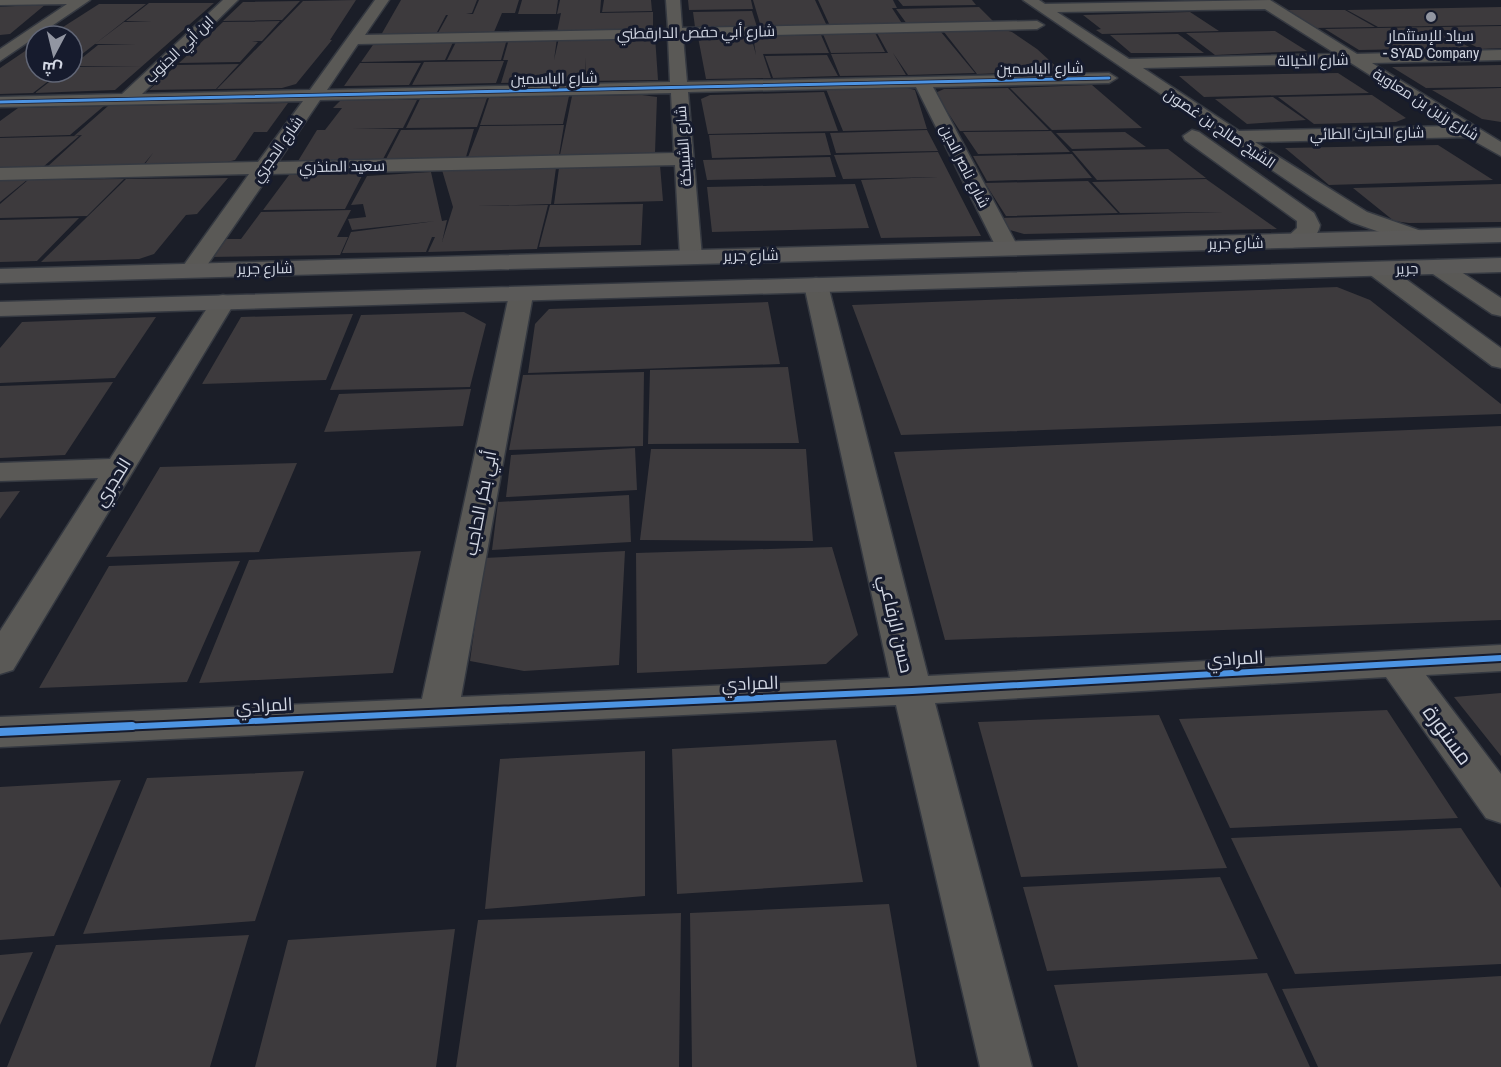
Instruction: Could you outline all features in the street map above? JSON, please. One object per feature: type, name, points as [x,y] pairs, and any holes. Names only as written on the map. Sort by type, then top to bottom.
[{"type":"main road","name":"شارع جرير","points":[[0,276],[1501,235]]},
{"type":"main road","points":[[1438,267],[1501,265]]},
{"type":"main road","name":"جرير","points":[[1377,269],[1438,267]]},
{"type":"main road","name":"شارع جرير","points":[[0,309],[1377,269]]},
{"type":"street","points":[[0,1],[82,0]]},
{"type":"street","points":[[0,56],[82,0]]},
{"type":"street","name":"ابن أبي الجنوب","points":[[127,99],[231,0]]},
{"type":"street","name":"شارع الحجري","points":[[193,269],[382,0]]},
{"type":"street","name":"شارع الشبيكة","points":[[673,0],[691,257]]},
{"type":"street","name":"شارع أبي حفص الدارقطني","points":[[354,40],[676,33],[1036,11],[1264,2]]},
{"type":"street","name":"شارع رزين بن معاوية","points":[[1264,2],[1501,150]]},
{"type":"street","name":"الشيخ صالح بن غصون","points":[[1011,6],[1036,11],[1124,64],[1336,204],[1376,225],[1419,238]]},
{"type":"street","name":"الشيخ صالح بن غصون","points":[[1036,11],[1055,38]]},
{"type":"street","points":[[0,42],[21,41]]},
{"type":"street","name":"شارع الخيالة","points":[[1124,64],[1501,55]]},
{"type":"street","points":[[1082,58],[1128,92]]},
{"type":"street","name":"شارع الياسمين","points":[[0,102],[1109,78]]},
{"type":"street","name":"شارع ناصر الدين","points":[[922,82],[1008,249]]},
{"type":"street","name":"الشيخ صالح بن غصون","points":[[1176,125],[1306,218],[1309,225],[1303,237],[1293,242]]},
{"type":"street","name":"شارع الحارث الطائي","points":[[1233,137],[1501,130]]},
{"type":"street","name":"سعيد المنذري","points":[[0,174],[684,159]]},
{"type":"street","points":[[1262,185],[1290,192],[1302,191],[1303,183]]},
{"type":"street","points":[[1293,207],[1301,198],[1314,198],[1336,204]]},
{"type":"street","points":[[1438,267],[1501,309]]},
{"type":"street","points":[[1377,269],[1501,360]]},
{"type":"street","name":"حسن الرفاعي","points":[[816,285],[912,691],[1006,1067]]},
{"type":"street","name":"أبي بكر الحاجب","points":[[439,712],[521,295]]},
{"type":"street","name":"الحجري","points":[[0,661],[223,302]]},
{"type":"street","points":[[0,472],[121,468]]},
{"type":"street","name":"المرادي","points":[[0,732],[912,691],[1501,658]]},
{"type":"street","name":"مستورة","points":[[1396,663],[1501,806]]},
{"type":"building","points":[[356,0],[330,40],[332,40],[296,84],[282,88],[217,89],[303,1]]},
{"type":"building","points":[[401,0],[477,0],[472,13],[466,14],[473,14],[479,0],[519,0],[515,13],[502,13],[494,32],[438,33],[448,15],[446,15],[436,34],[381,35]]},
{"type":"building","points":[[522,0],[558,0],[556,14],[518,14]]},
{"type":"building","points":[[560,0],[601,0],[600,13],[653,12],[653,30],[557,32],[561,13],[557,14]]},
{"type":"building","points":[[604,0],[651,0],[652,11],[602,12]]},
{"type":"building","points":[[688,0],[751,0],[753,9],[689,10]]},
{"type":"building","points":[[753,0],[815,0],[827,26],[761,27]]},
{"type":"building","points":[[818,0],[893,0],[897,8],[892,8],[903,25],[830,26]]},
{"type":"building","points":[[898,0],[972,0],[976,5],[903,6]]},
{"type":"building","points":[[300,1],[282,20],[223,21],[243,2]]},
{"type":"building","points":[[149,3],[214,3],[115,90],[35,93],[47,84],[84,84],[84,67],[142,66],[84,66],[84,56],[98,45],[136,44],[95,44],[124,22],[152,22],[126,21]]},
{"type":"building","points":[[46,4],[10,34],[0,35],[0,7]]},
{"type":"building","points":[[99,4],[146,4],[84,53],[84,24],[68,24]]},
{"type":"building","points":[[979,7],[994,22],[907,24],[896,9]]},
{"type":"building","name":"سياد للإستثمار - SYAD Company","points":[[1501,7],[1501,25],[1378,27],[1347,10]]},
{"type":"building","points":[[1288,10],[1345,10],[1375,27],[1315,28]]},
{"type":"building","points":[[752,11],[757,27],[695,27],[693,12]]},
{"type":"building","points":[[1190,12],[1219,31],[1102,34],[1096,30],[1101,29],[1083,15]]},
{"type":"building","points":[[280,21],[262,41],[252,41],[258,42],[240,62],[179,63],[223,22]]},
{"type":"building","points":[[1501,26],[1501,48],[1480,49],[1439,27]]},
{"type":"building","points":[[1432,27],[1471,48],[1359,50],[1325,29]]},
{"type":"building","points":[[1005,30],[1012,32],[1037,49],[1061,71],[977,74],[944,32]]},
{"type":"building","points":[[1275,31],[1307,51],[1215,55],[1186,33]]},
{"type":"building","points":[[941,32],[975,73],[908,75],[893,53],[906,75],[840,76],[831,54],[888,53],[877,33]]},
{"type":"building","points":[[875,33],[885,52],[831,53],[823,34]]},
{"type":"building","points":[[1178,34],[1204,53],[1131,53],[1110,35]]},
{"type":"building","points":[[821,35],[829,53],[763,54],[771,78],[706,79],[698,37],[751,36],[756,55],[753,36]]},
{"type":"building","points":[[655,36],[658,80],[586,81],[585,58],[585,81],[501,83],[508,60],[503,60],[509,39],[557,38],[554,60],[559,38]]},
{"type":"building","points":[[507,39],[501,60],[447,60],[457,40]]},
{"type":"building","points":[[454,40],[445,60],[361,62],[375,42]]},
{"type":"building","points":[[24,52],[24,84],[45,84],[33,93],[0,94],[0,68]]},
{"type":"building","points":[[827,55],[838,76],[773,78],[765,56]]},
{"type":"building","points":[[504,61],[496,83],[412,85],[424,62]]},
{"type":"building","points":[[360,63],[421,63],[409,85],[344,86]]},
{"type":"building","points":[[239,64],[216,89],[149,90],[177,65]]},
{"type":"building","points":[[1501,65],[1501,87],[1426,88],[1392,67]]},
{"type":"building","points":[[1338,73],[1369,93],[1204,97],[1179,76]]},
{"type":"building","points":[[1092,85],[1142,128],[1052,130],[1010,88]]},
{"type":"building","points":[[903,87],[915,90],[927,129],[843,131],[826,89]]},
{"type":"building","points":[[1008,88],[1049,130],[960,131],[935,93],[944,89]]},
{"type":"building","points":[[1501,88],[1501,122],[1482,119],[1432,90]]},
{"type":"building","points":[[824,92],[838,131],[708,134],[701,99],[710,95]]},
{"type":"building","points":[[642,95],[657,97],[655,153],[560,155],[572,96]]},
{"type":"building","points":[[1372,95],[1406,118],[1396,122],[1314,124],[1278,97]]},
{"type":"building","points":[[569,96],[563,124],[480,125],[489,98]]},
{"type":"building","points":[[1273,97],[1306,120],[1247,124],[1215,99]]},
{"type":"building","points":[[487,98],[477,127],[406,128],[420,99]]},
{"type":"building","points":[[341,100],[417,100],[403,128],[353,129],[399,129],[383,159],[298,161],[317,130],[325,130],[342,108],[333,108]]},
{"type":"building","points":[[288,103],[267,132],[254,132],[235,160],[145,164],[153,153],[143,165],[47,167],[82,135],[74,136],[108,106]]},
{"type":"building","points":[[104,106],[70,135],[0,137],[0,121],[18,108]]},
{"type":"building","points":[[564,125],[559,155],[468,157],[480,126]]},
{"type":"building","points":[[474,129],[466,157],[386,159],[401,130]]},
{"type":"building","points":[[927,130],[938,151],[836,153],[830,133]]},
{"type":"building","points":[[1051,131],[1070,152],[978,154],[963,132]]},
{"type":"building","points":[[1125,132],[1146,147],[1072,149],[1056,133]]},
{"type":"building","points":[[825,133],[831,155],[712,158],[709,135]]},
{"type":"building","points":[[79,136],[43,167],[0,168],[0,138]]},
{"type":"building","points":[[1438,145],[1493,180],[1329,185],[1285,148]]},
{"type":"building","points":[[1168,149],[1206,178],[1097,180],[1072,151]]},
{"type":"building","points":[[938,152],[981,236],[881,238],[861,180],[938,177],[843,179],[834,155]]},
{"type":"building","points":[[1072,154],[1092,178],[987,181],[973,156]]},
{"type":"building","points":[[830,157],[836,177],[707,180],[703,160]]},
{"type":"building","points":[[660,165],[663,201],[554,204],[559,168]]},
{"type":"building","points":[[556,168],[551,204],[476,206],[548,205],[537,249],[428,252],[435,237],[432,237],[426,252],[342,253],[351,232],[436,221],[352,230],[348,219],[366,217],[363,204],[351,205],[367,176],[431,172],[442,221],[447,220],[442,242],[453,207],[442,170]]},
{"type":"building","points":[[363,174],[345,209],[263,210],[289,175]]},
{"type":"building","points":[[228,178],[197,214],[186,215],[154,254],[139,259],[41,262],[126,179]]},
{"type":"building","points":[[124,179],[87,216],[0,218],[0,204],[28,180]]},
{"type":"building","points":[[1206,179],[1277,229],[1024,234],[1006,229],[1000,218],[1223,212],[1120,213],[1092,182]]},
{"type":"building","points":[[0,180],[27,180],[0,202]]},
{"type":"building","points":[[1088,181],[1118,213],[1006,216],[985,183]]},
{"type":"building","points":[[855,184],[869,228],[712,232],[707,187]]},
{"type":"building","points":[[1501,184],[1501,222],[1409,223],[1394,221],[1353,188]]},
{"type":"building","points":[[643,204],[641,245],[539,247],[550,205]]},
{"type":"building","points":[[351,210],[337,237],[348,237],[340,255],[210,257],[224,239],[241,239],[261,212]]},
{"type":"building","points":[[79,218],[37,261],[0,262],[0,220]]},
{"type":"building","points":[[1337,287],[1370,300],[1501,404],[1501,414],[901,435],[852,305]]},
{"type":"building","points":[[768,302],[780,364],[528,373],[535,324],[549,309]]},
{"type":"building","points":[[464,312],[486,324],[470,387],[330,390],[361,315]]},
{"type":"building","points":[[353,314],[326,380],[202,384],[241,317]]},
{"type":"building","points":[[156,317],[115,378],[0,383],[0,348],[22,322]]},
{"type":"building","points":[[788,367],[799,443],[648,444],[650,370]]},
{"type":"building","points":[[644,372],[643,446],[509,450],[523,375]]},
{"type":"building","points":[[113,382],[65,455],[0,458],[0,386]]},
{"type":"building","points":[[471,389],[463,426],[324,432],[339,394]]},
{"type":"building","points":[[1501,426],[1501,620],[945,640],[894,452]]},
{"type":"building","points":[[635,448],[637,490],[506,497],[511,455]]},
{"type":"building","points":[[651,449],[806,449],[813,541],[640,540]]},
{"type":"building","points":[[297,463],[259,552],[106,557],[160,467]]},
{"type":"building","points":[[20,491],[0,519],[0,492]]},
{"type":"building","points":[[629,495],[631,542],[492,550],[498,502]]},
{"type":"building","points":[[832,547],[858,635],[826,664],[637,673],[636,553]]},
{"type":"building","points":[[421,551],[393,673],[199,683],[249,560]]},
{"type":"building","points":[[625,551],[619,665],[524,671],[470,661],[484,558]]},
{"type":"building","points":[[240,561],[187,682],[39,688],[109,566]]},
{"type":"building","points":[[1501,693],[1501,756],[1454,697]]},
{"type":"building","points":[[1387,710],[1458,818],[1230,828],[1179,719]]},
{"type":"building","points":[[1159,715],[1227,868],[1021,877],[978,722]]},
{"type":"building","points":[[836,740],[863,882],[677,894],[672,749]]},
{"type":"building","points":[[645,751],[645,896],[485,909],[500,759]]},
{"type":"building","points":[[304,771],[255,921],[83,934],[147,778]]},
{"type":"building","points":[[121,780],[54,936],[0,940],[0,787]]},
{"type":"building","points":[[1461,828],[1501,888],[1501,964],[1295,974],[1231,838]]},
{"type":"building","points":[[1220,877],[1258,959],[1047,971],[1023,887]]},
{"type":"building","points":[[889,904],[917,1067],[692,1067],[690,913]]},
{"type":"building","points":[[681,913],[679,1067],[456,1067],[478,920]]},
{"type":"building","points":[[455,929],[436,1067],[255,1067],[288,940]]},
{"type":"building","points":[[249,935],[210,1067],[7,1067],[56,945]]},
{"type":"building","points":[[33,952],[0,1025],[0,955]]},
{"type":"building","points":[[1267,973],[1310,1067],[1078,1067],[1054,985]]},
{"type":"building","points":[[1501,976],[1501,1067],[1318,1067],[1282,989]]},
{"type":"cycle path","points":[[0,102],[1109,78]]},
{"type":"cycle path","points":[[0,732],[912,691],[1501,658]]},
{"type":"place","name":"سياد للإستثمار - SYAD Company","points":[[1431,17]]}]
